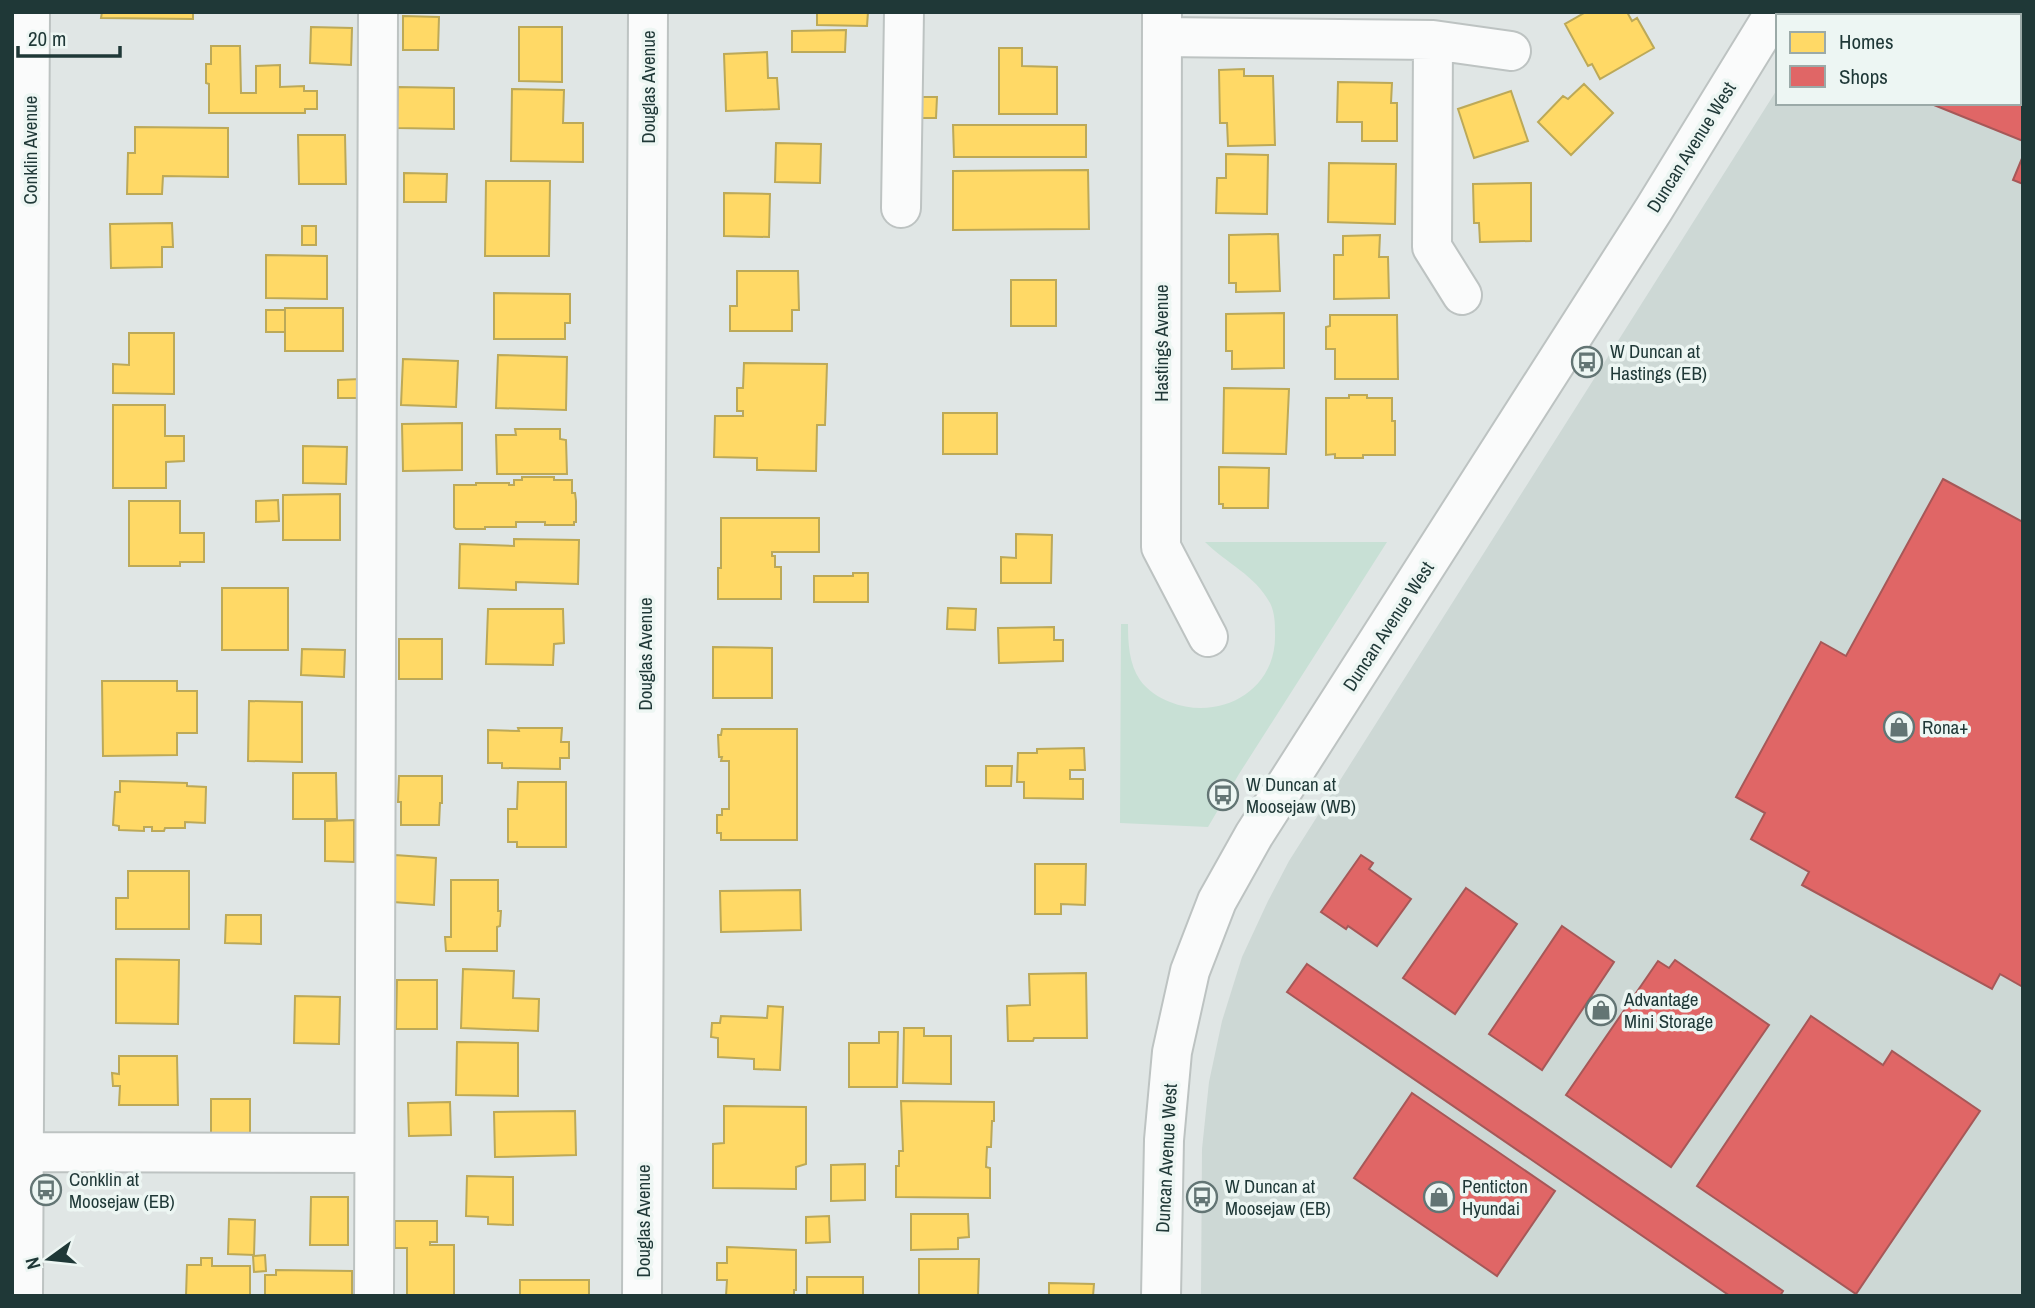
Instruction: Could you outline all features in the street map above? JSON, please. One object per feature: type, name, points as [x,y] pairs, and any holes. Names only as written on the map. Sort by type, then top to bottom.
[{"type":"street","name":"Conklin Avenue","points":[[23,1296],[18,1152],[30,12]]},
{"type":"street","points":[[374,1296],[378,12]]},
{"type":"street","name":"Douglas Avenue","points":[[642,1296],[648,12]]},
{"type":"street","points":[[901,208],[904,12]]},
{"type":"street","name":"Duncan Avenue West","points":[[1161,1296],[1164,1140],[1172,1052],[1189,971],[1217,901],[1254,835],[1654,209],[1775,12]]},
{"type":"street","name":"Hastings Avenue","points":[[1208,636],[1161,547],[1162,24],[1433,40],[1511,51]]},
{"type":"street","points":[[1433,40],[1432,247],[1462,295]]},
{"type":"street","points":[[18,1152],[374,1153]]},
{"type":"shaded area","points":[[2023,12],[2023,1296],[1201,1296],[1202,1149],[1209,1082],[1222,1021],[1242,957],[1268,901],[1289,861],[1776,91],[1776,105],[2021,105],[2021,14],[1825,14]]},
{"type":"green space","points":[[1205,542],[1387,542],[1208,827],[1120,823],[1121,624],[1128,624],[1131,660],[1143,684],[1170,702],[1189,707],[1207,708],[1242,697],[1256,686],[1273,654],[1275,622],[1264,593]]},
{"type":"building: Homes","points":[[102,12],[193,12],[193,19],[101,18]]},
{"type":"building: Homes","points":[[817,12],[868,12],[867,26],[817,25]]},
{"type":"building: Homes","points":[[1586,12],[1627,12],[1632,21],[1637,18],[1654,48],[1600,79],[1592,64],[1588,66],[1565,24]]},
{"type":"building: Homes","points":[[403,16],[439,17],[438,50],[403,50]]},
{"type":"building: Homes","points":[[311,27],[352,28],[351,65],[310,63]]},
{"type":"building: Homes","points":[[519,27],[562,27],[562,82],[519,81]]},
{"type":"building: Homes","points":[[846,30],[845,52],[792,52],[792,31]]},
{"type":"building: Homes","points":[[211,46],[240,46],[241,93],[256,93],[256,66],[280,65],[280,87],[304,86],[304,91],[317,91],[317,109],[305,109],[305,113],[209,113],[206,64],[211,64]]},
{"type":"building: Homes","points":[[999,48],[1022,48],[1022,66],[1057,67],[1057,114],[999,114]]},
{"type":"building: Homes","points":[[767,52],[768,78],[777,78],[779,109],[726,111],[724,54]]},
{"type":"building: Homes","points":[[1244,69],[1244,76],[1273,76],[1275,145],[1228,146],[1227,123],[1220,123],[1219,70]]},
{"type":"building: Homes","points":[[1338,82],[1392,83],[1391,103],[1397,103],[1397,141],[1362,141],[1362,122],[1337,122]]},
{"type":"building: Homes","points":[[1584,84],[1613,113],[1571,155],[1538,122],[1563,96],[1568,99]]},
{"type":"building: Homes","points":[[398,87],[454,88],[454,129],[397,128]]},
{"type":"building: Homes","points":[[512,89],[564,90],[563,123],[583,123],[583,162],[511,161]]},
{"type":"building: Homes","points":[[1511,91],[1528,141],[1474,158],[1458,109]]},
{"type":"building: Homes","points":[[922,97],[937,97],[936,118],[921,118]]},
{"type":"building: Homes","points":[[953,125],[1086,125],[1086,157],[954,157]]},
{"type":"building: Homes","points":[[135,127],[228,128],[228,177],[163,176],[162,194],[127,194],[128,153],[135,153]]},
{"type":"building: Homes","points":[[298,135],[345,135],[346,184],[299,184]]},
{"type":"building: Homes","points":[[776,143],[821,144],[820,183],[775,182]]},
{"type":"building: Homes","points":[[1226,154],[1268,155],[1267,214],[1216,213],[1217,178],[1226,178]]},
{"type":"building: Homes","points":[[1329,163],[1396,164],[1395,224],[1328,222]]},
{"type":"building: Homes","points":[[1088,170],[1089,229],[953,230],[953,171]]},
{"type":"building: Homes","points":[[404,173],[447,174],[446,202],[404,202]]},
{"type":"building: Homes","points":[[486,181],[550,181],[549,256],[485,256]]},
{"type":"building: Homes","points":[[1531,183],[1531,241],[1480,242],[1479,223],[1474,223],[1473,184]]},
{"type":"building: Homes","points":[[724,193],[770,194],[769,237],[724,236]]},
{"type":"building: Homes","points":[[172,223],[173,247],[162,247],[162,267],[111,268],[110,224]]},
{"type":"building: Homes","points":[[302,226],[316,226],[316,245],[302,245]]},
{"type":"building: Homes","points":[[1278,234],[1280,291],[1236,292],[1236,283],[1229,283],[1229,235]]},
{"type":"building: Homes","points":[[1380,235],[1379,257],[1388,257],[1389,298],[1334,299],[1334,255],[1343,255],[1343,236]]},
{"type":"building: Homes","points":[[266,255],[327,256],[327,299],[266,298]]},
{"type":"building: Homes","points":[[737,271],[798,271],[799,310],[792,310],[792,331],[730,331],[730,306],[737,306]]},
{"type":"building: Homes","points":[[1011,280],[1056,280],[1056,326],[1011,326]]},
{"type":"building: Homes","points":[[494,293],[570,294],[570,323],[565,323],[565,339],[494,339]]},
{"type":"building: Homes","points":[[285,308],[343,308],[343,351],[285,351]]},
{"type":"building: Homes","points":[[266,310],[285,310],[285,332],[266,332]]},
{"type":"building: Homes","points":[[1284,313],[1284,368],[1232,369],[1232,351],[1226,351],[1226,314]]},
{"type":"building: Homes","points":[[1330,315],[1397,315],[1398,379],[1335,379],[1335,349],[1326,349],[1326,327],[1330,326]]},
{"type":"building: Homes","points":[[129,333],[174,333],[174,394],[113,393],[113,364],[129,365]]},
{"type":"building: Homes","points":[[498,355],[567,357],[566,410],[496,408]]},
{"type":"building: Homes","points":[[403,359],[458,361],[456,407],[401,405]]},
{"type":"building: Homes","points":[[744,363],[827,364],[825,425],[817,425],[816,471],[757,470],[757,458],[714,457],[715,416],[743,416],[743,411],[737,411],[737,388],[743,388]]},
{"type":"building: Homes","points":[[360,379],[361,398],[338,398],[338,380]]},
{"type":"building: Homes","points":[[1224,388],[1289,389],[1286,454],[1223,453]]},
{"type":"building: Homes","points":[[1349,395],[1392,398],[1395,455],[1335,458],[1335,454],[1326,455],[1326,398],[1349,398]]},
{"type":"building: Homes","points":[[113,405],[165,405],[165,436],[184,436],[184,461],[166,462],[166,488],[113,488]]},
{"type":"building: Homes","points":[[943,413],[997,413],[997,454],[943,454]]},
{"type":"building: Homes","points":[[462,423],[462,470],[403,471],[402,424]]},
{"type":"building: Homes","points":[[515,429],[560,429],[560,439],[566,440],[567,474],[497,474],[496,435],[516,435]]},
{"type":"building: Homes","points":[[303,446],[347,447],[346,484],[303,483]]},
{"type":"building: Homes","points":[[1219,467],[1269,468],[1268,508],[1223,508],[1223,504],[1219,504]]},
{"type":"building: Homes","points":[[522,477],[572,480],[572,493],[575,493],[576,501],[574,525],[516,522],[516,527],[454,527],[454,485],[514,485],[514,480],[522,480]]},
{"type":"building: Homes","points":[[340,494],[340,540],[283,540],[283,495]]},
{"type":"building: Homes","points":[[278,500],[279,521],[256,522],[256,501]]},
{"type":"building: Homes","points":[[129,501],[180,501],[180,533],[204,533],[204,562],[180,562],[180,566],[129,566]]},
{"type":"building: Homes","points":[[721,518],[819,518],[819,552],[772,552],[772,556],[775,556],[775,567],[781,567],[781,599],[718,599]]},
{"type":"building: Homes","points":[[1016,534],[1052,535],[1051,583],[1001,583],[1001,557],[1016,558]]},
{"type":"building: Homes","points":[[514,539],[579,540],[578,584],[516,582],[516,590],[459,588],[460,544],[514,546]]},
{"type":"building: Homes","points":[[853,573],[868,573],[868,602],[814,602],[814,576],[853,576]]},
{"type":"building: Homes","points":[[222,588],[288,588],[288,650],[222,650]]},
{"type":"building: Homes","points":[[948,608],[976,609],[975,630],[947,629]]},
{"type":"building: Homes","points":[[488,609],[563,609],[564,643],[554,644],[553,665],[486,664]]},
{"type":"building: Homes","points":[[1054,627],[1054,640],[1063,640],[1063,661],[999,663],[998,628]]},
{"type":"building: Homes","points":[[399,639],[442,639],[442,679],[399,679]]},
{"type":"building: Homes","points":[[713,647],[772,648],[772,698],[713,698]]},
{"type":"building: Homes","points":[[302,649],[345,650],[344,677],[301,675]]},
{"type":"building: Homes","points":[[102,681],[177,681],[177,691],[197,691],[197,733],[177,733],[177,755],[103,756]]},
{"type":"building: Homes","points":[[249,701],[302,702],[302,762],[248,761]]},
{"type":"building: Homes","points":[[518,728],[562,728],[561,742],[569,742],[569,758],[560,758],[560,769],[502,768],[502,763],[488,763],[488,730],[519,731]]},
{"type":"building: Homes","points":[[722,729],[797,729],[797,840],[721,840],[721,833],[717,833],[717,815],[722,815],[722,809],[729,809],[729,761],[721,761],[722,757],[719,757],[718,735],[721,735]]},
{"type":"building: Homes","points":[[1084,748],[1085,770],[1070,770],[1070,779],[1083,779],[1083,799],[1024,798],[1024,782],[1017,782],[1018,753],[1037,753],[1037,749]]},
{"type":"building: Homes","points":[[986,766],[1012,766],[1011,786],[986,786]]},
{"type":"building: Homes","points":[[293,773],[336,773],[337,819],[293,819]]},
{"type":"building: Homes","points":[[399,776],[442,776],[439,825],[401,825]]},
{"type":"building: Homes","points":[[120,781],[187,783],[187,786],[206,787],[205,823],[185,822],[185,828],[165,828],[164,831],[152,831],[152,827],[144,827],[144,831],[119,830],[119,826],[113,825],[115,792],[120,792]]},
{"type":"building: Homes","points":[[518,782],[566,782],[566,847],[517,847],[517,842],[508,842],[508,809],[517,809]]},
{"type":"building: Homes","points":[[354,820],[354,862],[325,861],[325,821]]},
{"type":"building: Homes","points":[[395,855],[436,858],[434,905],[393,902]]},
{"type":"building: Homes","points":[[1035,864],[1086,864],[1085,905],[1061,904],[1061,914],[1035,914]]},
{"type":"building: Homes","points":[[128,871],[189,871],[189,929],[116,929],[116,898],[128,898]]},
{"type":"building: Homes","points":[[451,880],[498,880],[498,911],[501,911],[500,926],[497,927],[497,951],[446,951],[445,937],[451,937]]},
{"type":"building: Homes","points":[[800,890],[801,930],[721,932],[720,891]]},
{"type":"building: Homes","points":[[226,915],[261,915],[261,944],[225,943]]},
{"type":"building: Homes","points":[[116,959],[179,960],[178,1024],[116,1023]]},
{"type":"building: Homes","points":[[463,969],[514,971],[513,998],[539,999],[538,1031],[461,1028]]},
{"type":"building: Homes","points":[[1086,973],[1087,1038],[1008,1041],[1007,1006],[1030,1005],[1029,974]]},
{"type":"building: Homes","points":[[397,980],[437,980],[437,1029],[396,1029]]},
{"type":"building: Homes","points":[[295,996],[340,997],[339,1044],[294,1043]]},
{"type":"building: Homes","points":[[768,1006],[783,1007],[780,1070],[754,1069],[754,1059],[718,1057],[718,1038],[711,1037],[712,1023],[720,1023],[721,1016],[767,1018]]},
{"type":"building: Homes","points":[[904,1028],[924,1028],[924,1036],[951,1036],[951,1084],[903,1083]]},
{"type":"building: Homes","points":[[879,1032],[898,1032],[897,1087],[849,1087],[849,1043],[879,1043]]},
{"type":"building: Homes","points":[[457,1042],[518,1043],[518,1096],[456,1095]]},
{"type":"building: Homes","points":[[119,1056],[177,1056],[178,1105],[119,1105],[120,1086],[113,1086],[112,1073],[119,1074]]},
{"type":"building: Homes","points":[[211,1099],[250,1099],[250,1134],[211,1133]]},
{"type":"building: Homes","points":[[901,1101],[994,1102],[991,1147],[987,1147],[986,1167],[990,1168],[990,1198],[896,1197],[896,1166],[899,1166],[899,1151],[903,1151]]},
{"type":"building: Homes","points":[[450,1102],[451,1135],[409,1136],[408,1103]]},
{"type":"building: Homes","points":[[724,1106],[806,1107],[806,1164],[796,1167],[796,1189],[713,1188],[713,1144],[724,1143]]},
{"type":"building: Homes","points":[[575,1111],[576,1155],[495,1157],[494,1112]]},
{"type":"building: Homes","points":[[865,1164],[865,1200],[831,1201],[831,1165]]},
{"type":"building: Homes","points":[[467,1176],[513,1177],[513,1225],[488,1224],[488,1217],[466,1216]]},
{"type":"building: Homes","points":[[311,1197],[348,1197],[348,1245],[310,1245]]},
{"type":"building: Homes","points":[[911,1214],[968,1214],[969,1237],[958,1238],[958,1249],[911,1250]]},
{"type":"building: Homes","points":[[829,1216],[830,1242],[806,1243],[806,1217]]},
{"type":"building: Homes","points":[[229,1219],[255,1220],[254,1255],[228,1254]]},
{"type":"building: Homes","points":[[395,1221],[437,1221],[437,1242],[430,1242],[430,1245],[454,1245],[454,1296],[407,1296],[407,1248],[395,1248]]},
{"type":"building: Homes","points":[[727,1247],[796,1250],[794,1296],[726,1296],[727,1280],[717,1280],[717,1263],[727,1263]]},
{"type":"building: Homes","points":[[265,1255],[266,1271],[254,1272],[253,1256]]},
{"type":"building: Homes","points":[[201,1258],[212,1258],[212,1266],[250,1266],[250,1296],[186,1296],[187,1265],[201,1265]]},
{"type":"building: Homes","points":[[919,1259],[979,1259],[978,1296],[919,1296]]},
{"type":"building: Homes","points":[[276,1270],[352,1271],[352,1296],[265,1296],[265,1275],[276,1275]]},
{"type":"building: Homes","points":[[807,1277],[863,1277],[863,1296],[807,1296]]},
{"type":"building: Homes","points":[[520,1280],[589,1280],[589,1296],[520,1296]]},
{"type":"building: Homes","points":[[1049,1283],[1094,1284],[1093,1296],[1049,1296]]},
{"type":"building: Shops","points":[[2023,12],[2023,141],[1934,105],[2021,105],[2021,14],[1948,14]]},
{"type":"building: Shops","points":[[2023,156],[2023,184],[2013,180]]},
{"type":"building: Shops","name":"Rona+","points":[[1943,479],[2023,522],[2023,987],[2000,974],[1992,989],[1802,885],[1809,872],[1751,839],[1765,813],[1736,797],[1821,642],[1846,656]]},
{"type":"building: Shops","points":[[1361,855],[1373,863],[1369,869],[1411,899],[1377,946],[1321,912]]},
{"type":"building: Shops","points":[[1466,888],[1517,924],[1455,1014],[1403,978]]},
{"type":"building: Shops","points":[[1562,926],[1614,962],[1542,1070],[1489,1034]]},
{"type":"building: Shops","points":[[1675,960],[1769,1025],[1671,1167],[1566,1095],[1658,961],[1669,968]]},
{"type":"building: Shops","points":[[1307,964],[1783,1291],[1780,1296],[1730,1296],[1287,992]]},
{"type":"building: Shops","points":[[1811,1016],[1883,1065],[1892,1051],[1980,1111],[1856,1294],[1697,1186]]},
{"type":"building: Shops","points":[[1412,1093],[1555,1191],[1497,1276],[1354,1178]]},
{"type":"place","name":"W Duncan at Hastings (EB)","points":[[1587,362]]},
{"type":"place","name":"Rona+","points":[[1899,727]]},
{"type":"place","name":"W Duncan at Moosejaw (WB)","points":[[1223,795]]},
{"type":"place","name":"Advantage Mini Storage","points":[[1601,1010]]},
{"type":"place","name":"Conklin at Moosejaw (EB)","points":[[46,1190]]},
{"type":"place","name":"W Duncan at Moosejaw (EB)","points":[[1202,1197]]},
{"type":"place","name":"Penticton Hyundai","points":[[1439,1197]]}]
